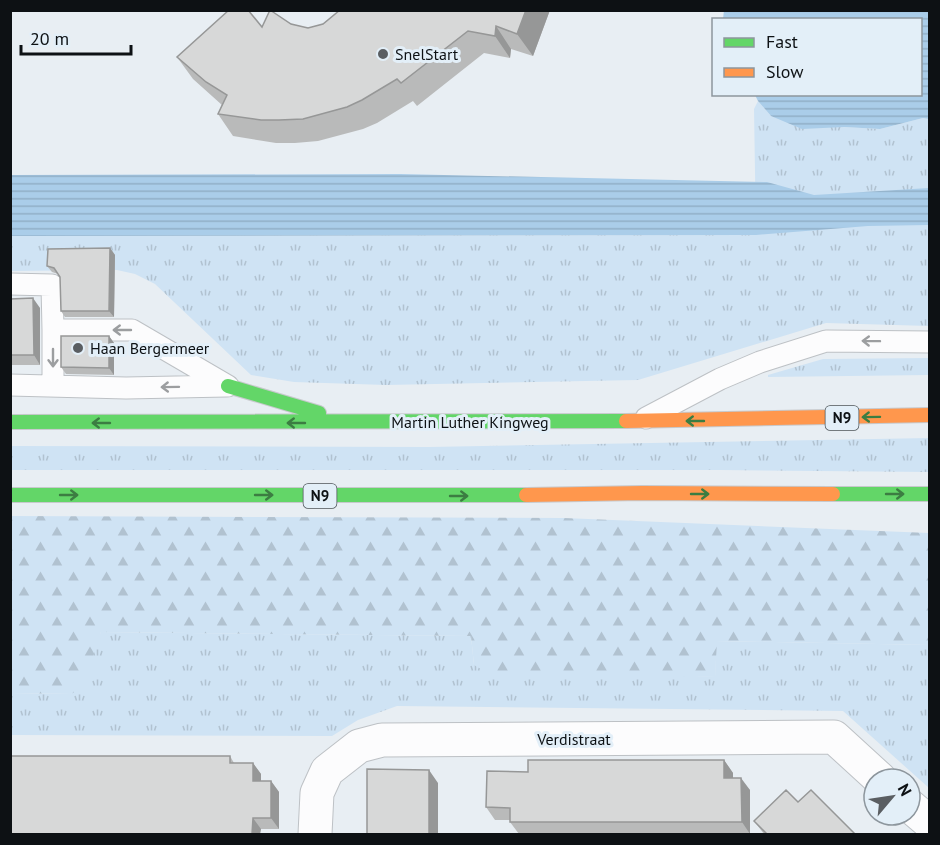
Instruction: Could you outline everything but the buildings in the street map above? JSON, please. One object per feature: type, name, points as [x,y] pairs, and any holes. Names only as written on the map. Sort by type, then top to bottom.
[{"type":"highway","name":"N9","points":[[228,386],[355,423]]},
{"type":"highway","name":"Martin Luther Kingweg","points":[[10,422],[640,421],[930,415]]},
{"type":"highway","name":"N9","points":[[10,495],[930,494]]},
{"type":"street","name":"Verdistraat","points":[[315,834],[317,793],[327,771],[359,746],[382,740],[834,737],[867,767]]},
{"type":"lane","points":[[10,285],[52,285],[53,386]]},
{"type":"lane","name":"N9","points":[[53,330],[132,330],[228,386]]},
{"type":"lane","points":[[640,421],[720,379],[826,341],[930,342]]},
{"type":"lane","name":"N9","points":[[10,385],[126,388],[228,386]]},
{"type":"green space","points":[[758,101],[771,116],[844,127],[880,129],[923,118],[929,119],[929,326],[826,323],[638,380],[386,385],[294,382],[251,375],[155,284],[135,274],[117,270],[11,271],[10,236],[756,235],[754,109]]},
{"type":"green space","points":[[929,358],[929,375],[768,377],[768,375],[823,359]]},
{"type":"green space","points":[[930,438],[929,472],[10,470],[11,446],[429,447]]},
{"type":"green space","points":[[11,516],[564,518],[929,533],[929,645],[717,641],[715,677],[486,672],[474,665],[471,636],[101,632],[83,687],[71,694],[11,693]]},
{"type":"green space","points":[[101,632],[471,636],[474,665],[715,677],[716,641],[929,645],[929,788],[922,782],[922,767],[906,767],[843,711],[397,706],[358,720],[332,736],[11,735],[11,693],[71,694]]},
{"type":"water","points":[[724,10],[929,11],[929,119],[923,118],[880,129],[844,127],[802,129],[771,116],[756,96],[922,96],[922,18],[723,18]]},
{"type":"water","points":[[400,174],[767,182],[814,195],[929,188],[929,225],[868,226],[756,235],[11,236],[11,175]]},
{"type":"traffic: fast","points":[[228,386],[319,413]]},
{"type":"traffic: fast","points":[[10,422],[626,421]]},
{"type":"traffic: fast","points":[[833,494],[930,494]]},
{"type":"traffic: fast","points":[[10,495],[526,495]]},
{"type":"traffic: slow","points":[[626,421],[930,415]]},
{"type":"traffic: slow","points":[[526,495],[833,494]]},
{"type":"place","name":"SnelStart","points":[[383,54]]},
{"type":"place","name":"Haan Bergermeer","points":[[78,348]]}]
